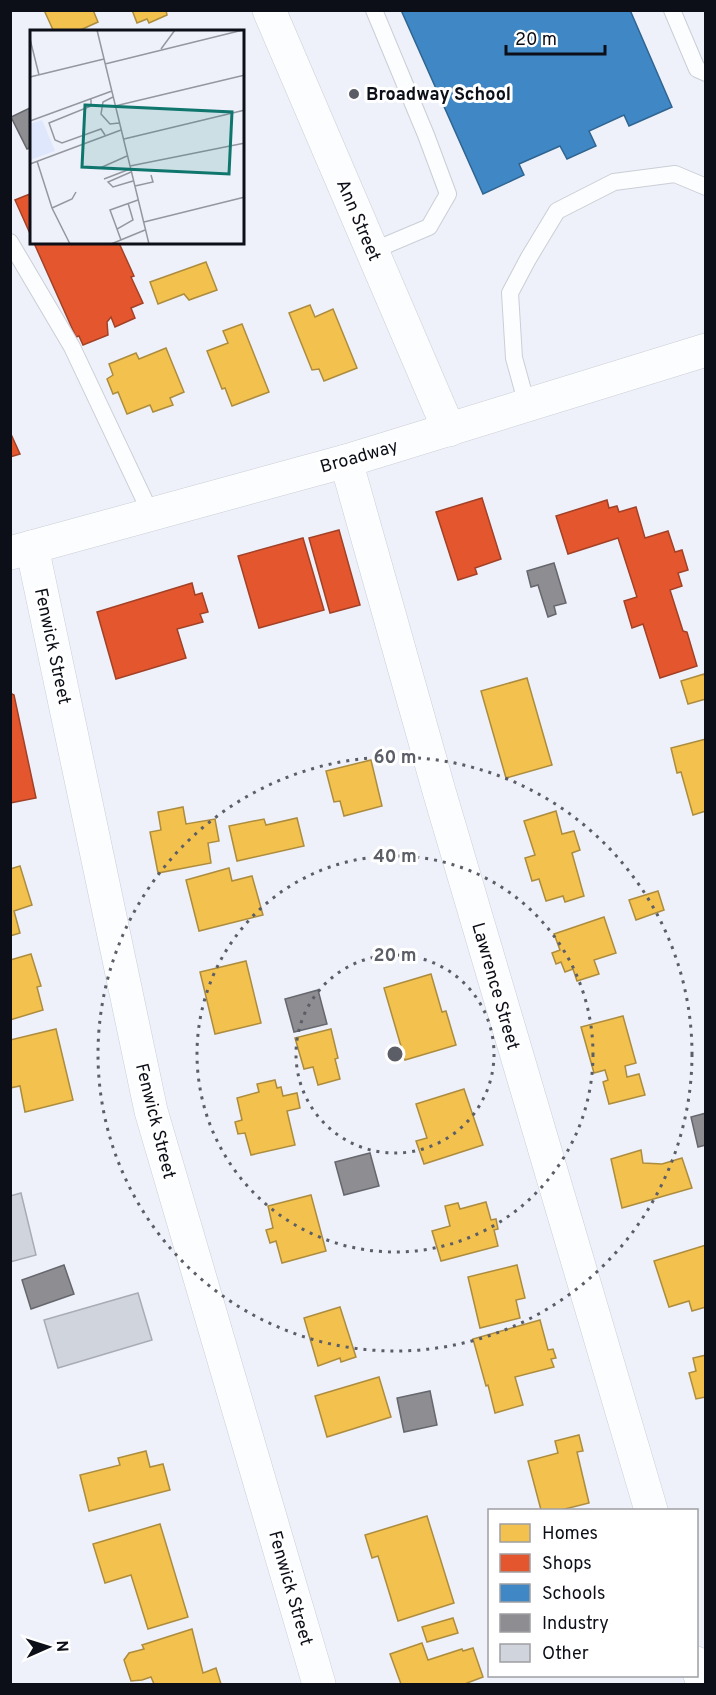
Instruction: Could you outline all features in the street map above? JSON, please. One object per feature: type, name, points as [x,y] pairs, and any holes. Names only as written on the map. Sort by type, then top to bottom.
[{"type":"street","name":"Ann Street","points":[[269,10],[449,430]]},
{"type":"street","name":"Broadway","points":[[21,550],[346,461],[705,350]]},
{"type":"street","name":"Lawrence Street","points":[[346,461],[439,791],[651,1509]]},
{"type":"street","name":"Fenwick Street","points":[[21,550],[151,1111],[319,1684]]},
{"type":"street","points":[[698,1669],[703,1684]]},
{"type":"lane","points":[[372,251],[429,227],[448,194],[374,10]]},
{"type":"lane","points":[[672,10],[697,69],[705,73]]},
{"type":"lane","points":[[527,405],[514,358],[510,293],[557,211],[614,182],[675,174],[705,187]]},
{"type":"lane","points":[[10,242],[72,347],[151,514]]},
{"type":"building: Homes","points":[[44,10],[93,10],[98,22],[80,30],[53,30]]},
{"type":"building: Homes","points":[[132,10],[166,10],[167,15],[149,23],[147,19],[137,23]]},
{"type":"building: Homes","points":[[206,262],[217,290],[189,300],[184,294],[158,304],[150,282]]},
{"type":"building: Homes","points":[[310,305],[315,317],[333,309],[357,368],[324,381],[319,369],[312,370],[289,313]]},
{"type":"building: Homes","points":[[242,324],[269,392],[232,406],[225,388],[222,389],[207,351],[228,343],[223,331]]},
{"type":"building: Homes","points":[[166,348],[184,392],[170,398],[173,405],[153,412],[150,405],[127,414],[118,392],[113,394],[107,379],[113,375],[109,364],[136,353],[139,359]]},
{"type":"building: Homes","points":[[704,674],[706,699],[688,704],[681,681]]},
{"type":"building: Homes","points":[[527,678],[552,765],[506,778],[481,691]]},
{"type":"building: Homes","points":[[706,739],[706,811],[693,815],[681,772],[677,773],[671,748]]},
{"type":"building: Homes","points":[[371,760],[382,806],[344,816],[340,801],[334,802],[326,771]]},
{"type":"building: Homes","points":[[183,807],[186,824],[215,819],[219,841],[208,843],[211,863],[158,873],[150,832],[161,830],[158,812]]},
{"type":"building: Homes","points":[[556,811],[562,834],[574,831],[580,850],[572,853],[584,896],[565,902],[563,896],[546,901],[539,879],[532,881],[525,858],[535,855],[524,821]]},
{"type":"building: Homes","points":[[297,818],[304,846],[237,861],[229,826],[264,819],[266,825]]},
{"type":"building: Homes","points":[[20,866],[32,905],[14,911],[20,933],[10,936],[10,869]]},
{"type":"building: Homes","points":[[229,868],[232,881],[252,876],[263,915],[199,931],[186,880]]},
{"type":"building: Homes","points":[[658,891],[664,910],[636,920],[629,900]]},
{"type":"building: Homes","points":[[604,917],[616,953],[594,960],[599,974],[577,981],[573,969],[565,972],[561,962],[556,964],[552,953],[560,950],[554,934]]},
{"type":"building: Homes","points":[[31,954],[41,986],[37,987],[43,1010],[10,1020],[10,960]]},
{"type":"building: Homes","points":[[246,961],[261,1023],[215,1034],[200,972]]},
{"type":"building: Homes","points":[[431,974],[442,1012],[446,1011],[456,1045],[405,1060],[384,988]]},
{"type":"building: Homes","points":[[623,1016],[636,1063],[625,1066],[627,1077],[639,1074],[645,1095],[609,1104],[603,1082],[608,1080],[605,1070],[594,1073],[581,1027]]},
{"type":"building: Homes","points":[[56,1029],[73,1100],[25,1112],[20,1086],[10,1088],[10,1040]]},
{"type":"building: Homes","points":[[331,1029],[340,1079],[318,1085],[313,1067],[304,1069],[295,1038]]},
{"type":"building: Homes","points":[[275,1080],[277,1088],[281,1087],[283,1096],[297,1093],[300,1108],[287,1111],[295,1145],[251,1155],[245,1133],[238,1134],[235,1122],[242,1120],[237,1098],[259,1092],[257,1084]]},
{"type":"building: Homes","points":[[464,1089],[483,1145],[424,1164],[416,1141],[427,1138],[416,1104]]},
{"type":"building: Homes","points":[[641,1150],[643,1163],[662,1164],[682,1158],[692,1188],[622,1208],[611,1159]]},
{"type":"building: Homes","points":[[311,1195],[326,1251],[282,1263],[276,1241],[270,1243],[266,1230],[273,1228],[268,1206]]},
{"type":"building: Homes","points":[[486,1202],[491,1220],[496,1219],[498,1229],[494,1230],[498,1246],[441,1261],[432,1231],[450,1226],[445,1206],[458,1203],[460,1209]]},
{"type":"building: Homes","points":[[706,1245],[706,1307],[692,1311],[689,1301],[669,1307],[654,1261]]},
{"type":"building: Homes","points":[[517,1265],[525,1298],[516,1300],[520,1318],[480,1328],[468,1277]]},
{"type":"building: Homes","points":[[340,1307],[356,1357],[341,1362],[340,1358],[318,1366],[304,1318]]},
{"type":"building: Homes","points":[[540,1320],[548,1350],[553,1349],[556,1358],[551,1359],[554,1367],[515,1377],[523,1405],[495,1413],[473,1339]]},
{"type":"building: Homes","points":[[706,1355],[706,1397],[696,1399],[689,1373],[696,1371],[693,1358]]},
{"type":"building: Homes","points":[[379,1377],[391,1417],[327,1437],[315,1396]]},
{"type":"building: Homes","points":[[579,1435],[583,1451],[577,1452],[589,1503],[565,1509],[541,1509],[528,1461],[558,1453],[555,1441]]},
{"type":"building: Homes","points":[[146,1451],[150,1467],[163,1464],[170,1490],[89,1511],[80,1475],[120,1465],[118,1458]]},
{"type":"building: Homes","points":[[427,1516],[454,1603],[398,1621],[378,1556],[372,1558],[365,1535]]},
{"type":"building: Homes","points":[[160,1524],[188,1617],[148,1629],[131,1575],[105,1583],[93,1544]]},
{"type":"building: Homes","points":[[453,1618],[458,1633],[427,1642],[422,1627]]},
{"type":"building: Homes","points":[[192,1629],[203,1673],[216,1668],[221,1684],[154,1684],[151,1677],[131,1681],[124,1660],[129,1653],[144,1649],[142,1645]]},
{"type":"building: Homes","points":[[422,1643],[428,1660],[462,1649],[463,1651],[473,1648],[483,1677],[468,1684],[401,1684],[390,1654]]},
{"type":"building: Shops","points":[[30,194],[30,234],[15,200]]},
{"type":"building: Shops","points":[[34,244],[119,244],[143,303],[131,308],[135,318],[115,327],[111,317],[107,322],[108,335],[83,345],[79,336],[76,337]]},
{"type":"building: Shops","points":[[10,432],[20,454],[10,457]]},
{"type":"building: Shops","points":[[482,498],[501,559],[475,568],[477,574],[458,580],[436,512]]},
{"type":"building: Shops","points":[[607,500],[609,508],[617,506],[619,512],[636,507],[645,538],[668,531],[675,552],[682,550],[688,570],[678,573],[682,586],[670,590],[683,631],[687,632],[697,666],[660,678],[643,624],[632,628],[624,601],[637,597],[618,538],[568,554],[556,516]]},
{"type":"building: Shops","points":[[339,530],[360,605],[330,613],[309,538]]},
{"type":"building: Shops","points":[[303,538],[324,610],[259,628],[238,556]]},
{"type":"building: Shops","points":[[192,583],[195,595],[202,593],[208,612],[200,614],[203,622],[177,629],[186,658],[116,679],[97,612]]},
{"type":"building: Shops","points":[[10,693],[14,695],[36,798],[10,803]]},
{"type":"building: Schools","points":[[401,10],[630,10],[672,107],[629,126],[624,115],[589,131],[596,146],[567,159],[560,146],[519,164],[524,175],[483,194]]},
{"type":"building: Industry","points":[[30,108],[30,148],[27,149],[11,117]]},
{"type":"building: Industry","points":[[554,563],[566,603],[554,606],[556,614],[548,617],[538,585],[531,587],[527,571]]},
{"type":"building: Industry","points":[[318,990],[327,1024],[294,1032],[285,999]]},
{"type":"building: Industry","points":[[706,1113],[706,1145],[698,1147],[691,1117]]},
{"type":"building: Industry","points":[[370,1153],[379,1186],[344,1195],[335,1162]]},
{"type":"building: Industry","points":[[64,1265],[74,1294],[31,1309],[22,1280]]},
{"type":"building: Industry","points":[[430,1391],[437,1425],[404,1432],[397,1398]]},
{"type":"building: Other","points":[[21,1193],[36,1255],[10,1262],[10,1196]]},
{"type":"building: Other","points":[[138,1293],[152,1340],[58,1368],[44,1320]]},
{"type":"place","name":"Broadway School","points":[[354,94]]}]
